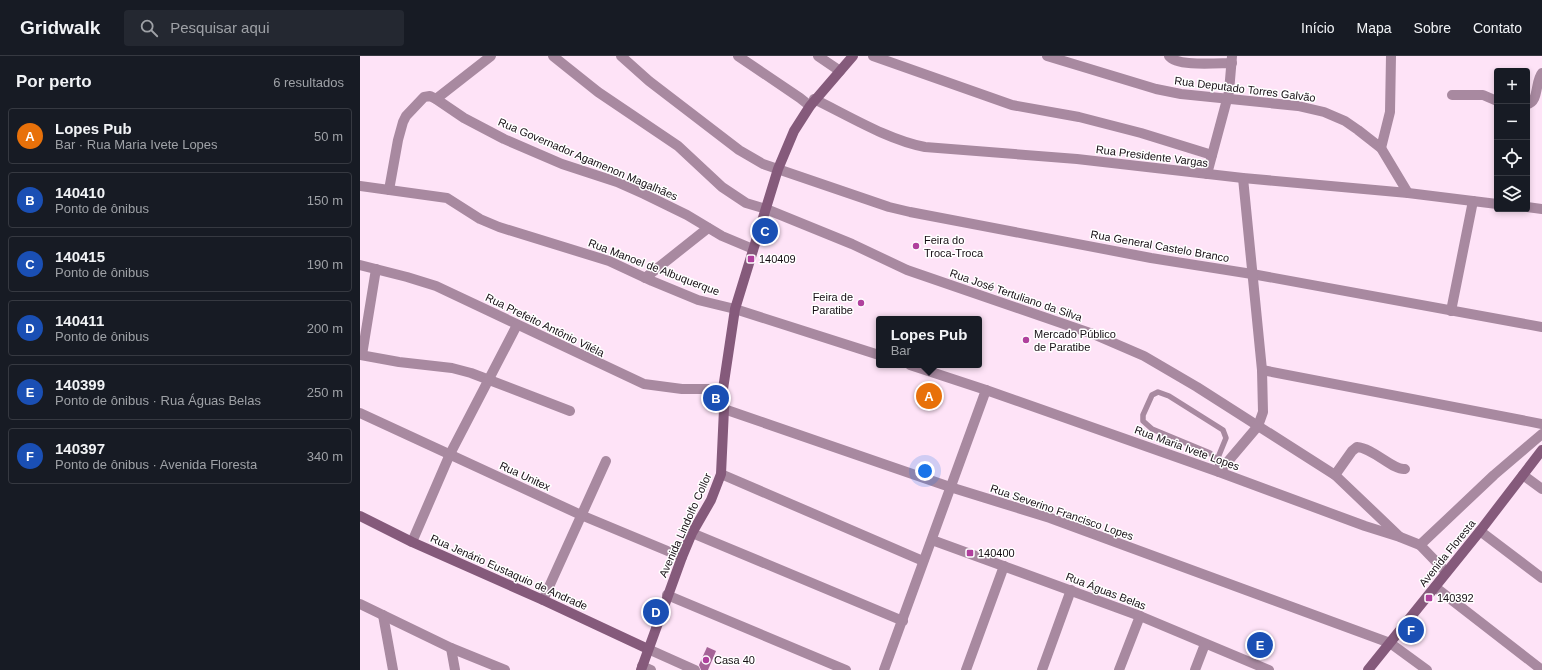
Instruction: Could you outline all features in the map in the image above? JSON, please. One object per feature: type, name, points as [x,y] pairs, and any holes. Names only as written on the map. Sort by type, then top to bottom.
[{"type":"main road","name":"Avenida Lindolfo Collor","points":[[644,669],[648,649],[682,557],[692,533],[711,500],[721,474],[724,389],[735,309],[778,169],[794,131],[812,102],[853,56]]},
{"type":"main road","name":"Avenida Floresta","points":[[1368,670],[1480,531],[1542,450]]},
{"type":"main road","name":"Rua Jenário Eustaquio de Andrade","points":[[360,516],[412,542],[543,600],[648,649]]},
{"type":"street","points":[[389,190],[398,140],[406,116],[424,97],[427,95],[436,99],[491,56]]},
{"type":"street","name":"Rua José Tertuliano da Silva","points":[[553,56],[598,92],[678,146],[731,194],[746,203],[766,209],[852,244],[907,270],[1119,344],[1162,366],[1335,475],[1400,537]]},
{"type":"street","name":"Rua General Castelo Branco","points":[[621,56],[649,81],[742,152],[763,164],[889,207],[1151,258],[1252,274],[1542,327]]},
{"type":"street","name":"Rua Presidente Vargas","points":[[738,56],[800,98],[893,137],[917,145],[942,149],[1000,152],[1077,159],[1243,178],[1408,193],[1494,204]]},
{"type":"street","points":[[818,56],[840,71]]},
{"type":"street","points":[[873,56],[1012,105],[1079,117],[1141,133],[1212,155]]},
{"type":"street","name":"Rua Deputado Torres Galvão","points":[[1047,56],[1156,89],[1182,94],[1298,106],[1324,112],[1358,130],[1381,148],[1408,193]]},
{"type":"street","points":[[1170,56],[1172,59],[1180,62],[1232,59],[1230,87],[1207,174]]},
{"type":"street","points":[[1381,148],[1390,112],[1391,56]]},
{"type":"street","points":[[1530,103],[1534,100],[1538,81],[1542,73]]},
{"type":"street","points":[[1452,95],[1484,95],[1494,100]]},
{"type":"street","name":"Rua Governador Agamenon Magalhães","points":[[436,99],[464,118],[504,139],[562,164],[617,182],[687,215],[722,236],[753,249]]},
{"type":"street","points":[[1219,472],[1258,426],[1263,412],[1262,370],[1243,178]]},
{"type":"street","name":"Rua Manoel de Albuquerque","points":[[360,186],[447,198],[480,219],[499,227],[588,253],[698,300],[735,309]]},
{"type":"street","points":[[1451,311],[1473,201]]},
{"type":"street","points":[[1530,207],[1542,209]]},
{"type":"street","points":[[645,278],[708,228]]},
{"type":"street","name":"Rua Prefeito Antônio Viléla","points":[[360,265],[436,286],[644,384],[682,388],[724,389]]},
{"type":"street","points":[[376,269],[361,355],[399,362],[452,368],[488,380],[570,412]]},
{"type":"street","points":[[735,309],[876,354]]},
{"type":"street","points":[[412,542],[450,454],[517,325]]},
{"type":"street","name":"Rua Maria Ivete Lopes","points":[[919,368],[1219,472],[1364,526],[1400,537],[1420,545],[1446,572]]},
{"type":"street","points":[[1262,370],[1542,424]]},
{"type":"street","points":[[884,670],[986,390]]},
{"type":"street","name":"Rua Severino Francisco Lopes","points":[[724,409],[950,487],[1050,518],[1390,643],[1427,670]]},
{"type":"street","name":"Rua Unitex","points":[[360,413],[581,515],[682,557]]},
{"type":"street","points":[[1420,545],[1494,475],[1542,434]]},
{"type":"street","points":[[1335,475],[1352,450],[1357,447],[1372,452],[1401,470],[1405,469]]},
{"type":"street","points":[[543,600],[606,460]]},
{"type":"street","points":[[721,474],[923,561]]},
{"type":"street","points":[[1523,475],[1542,489]]},
{"type":"street","points":[[1480,531],[1542,578]]},
{"type":"street","points":[[692,533],[903,621]]},
{"type":"street","name":"Rua Águas Belas","points":[[932,540],[1140,616],[1269,670]]},
{"type":"street","points":[[966,670],[1004,566]]},
{"type":"street","points":[[1435,587],[1542,670]]},
{"type":"street","points":[[1042,670],[1071,590]]},
{"type":"street","points":[[667,595],[846,670]]},
{"type":"street","points":[[360,604],[451,648],[505,670]]},
{"type":"street","points":[[383,615],[393,670]]},
{"type":"street","points":[[1119,670],[1140,616]]},
{"type":"street","points":[[1195,670],[1205,644]]},
{"type":"street","points":[[451,648],[455,670]]},
{"type":"street","points":[[648,649],[695,670]]},
{"type":"lane","points":[[1217,460],[1210,453],[1152,429],[1143,421],[1143,415],[1152,395],[1158,392],[1169,396],[1222,430],[1226,438],[1217,460],[1219,472]]},
{"type":"building","name":"Casa 40","points":[[707,647],[716,651],[708,670],[701,670],[699,665]]},
{"type":"place","name":"140415","points":[[765,231]]},
{"type":"place","name":"Feira do Troca-Troca","points":[[916,246]]},
{"type":"place","name":"140409","points":[[751,259]]},
{"type":"place","name":"Feira de Paratibe","points":[[861,303]]},
{"type":"place","name":"Mercado Público de Paratibe","points":[[1026,340]]},
{"type":"place","name":"Lopes Pub","points":[[929,396]]},
{"type":"place","name":"140410","points":[[716,398]]},
{"type":"place","name":"140400","points":[[970,553]]},
{"type":"place","name":"140392","points":[[1429,598]]},
{"type":"place","name":"140411","points":[[656,612]]},
{"type":"place","name":"140397","points":[[1411,630]]},
{"type":"place","name":"140399","points":[[1260,645]]},
{"type":"place","name":"Casa 40","points":[[706,660]]}]
